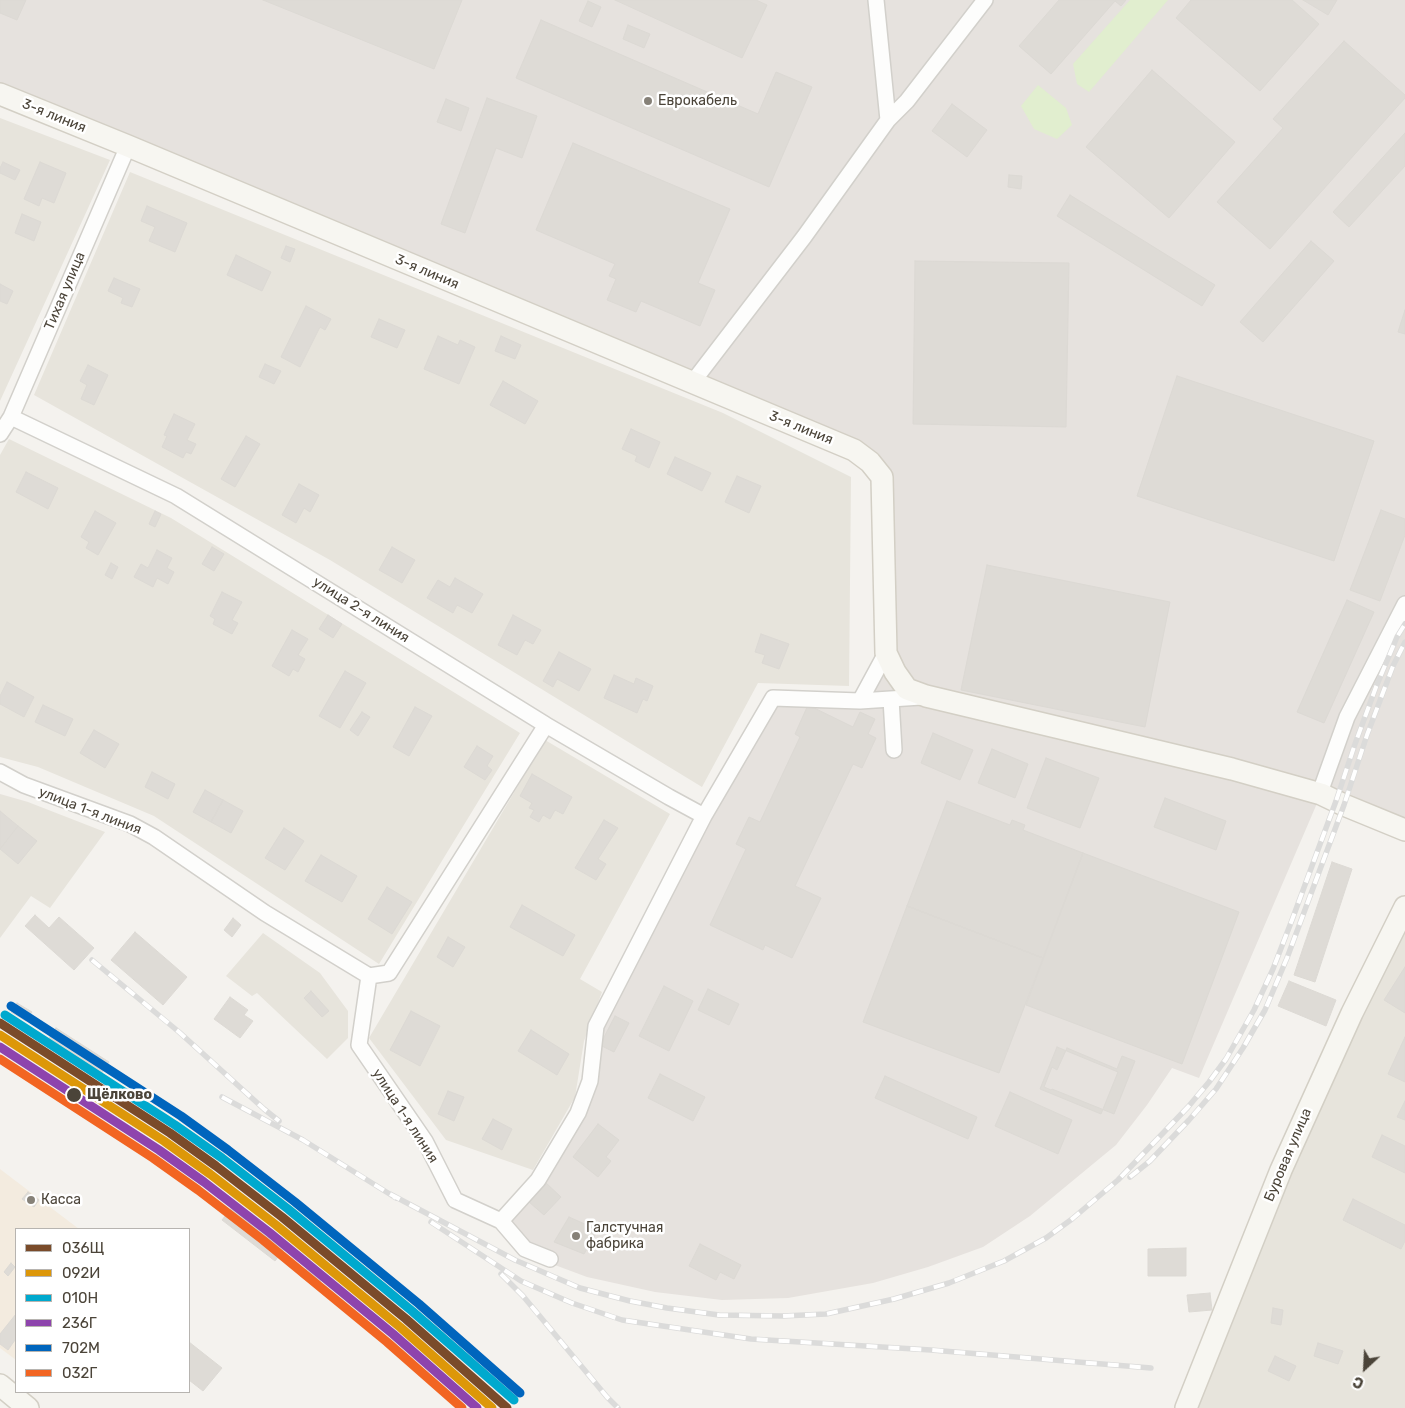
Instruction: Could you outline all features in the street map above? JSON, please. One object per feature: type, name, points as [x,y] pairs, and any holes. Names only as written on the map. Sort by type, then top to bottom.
[{"type":"street","points":[[876,0],[888,120]]},
{"type":"street","points":[[692,383],[804,236],[888,120],[908,101],[985,0]]},
{"type":"street","name":"3-я линия","points":[[0,94],[854,450],[870,462],[882,477],[886,653]]},
{"type":"street","name":"Тихая улица","points":[[0,434],[11,417],[128,146]]},
{"type":"street","name":"улица 2-я линия","points":[[11,417],[176,496],[546,724],[704,816]]},
{"type":"street","points":[[1321,794],[1347,717],[1405,604]]},
{"type":"street","points":[[886,653],[895,672],[907,688],[926,696],[1232,769],[1321,794],[1405,830]]},
{"type":"street","points":[[860,701],[886,653]]},
{"type":"street","points":[[550,1259],[525,1249],[501,1221],[538,1180],[578,1113],[590,1081],[596,1026],[704,816],[773,698],[860,701],[926,696]]},
{"type":"street","points":[[891,699],[894,750]]},
{"type":"street","points":[[369,976],[389,972],[546,724]]},
{"type":"street","name":"улица 1-я линия","points":[[0,772],[24,785],[130,824],[154,837],[265,913],[369,976],[359,1045],[425,1142],[455,1200],[501,1221]]},
{"type":"street","name":"Буровая улица","points":[[1186,1408],[1281,1170],[1352,1013],[1405,908]]},
{"type":"street","points":[[0,1386],[28,1408]]},
{"type":"shaded area","points":[[0,0],[1405,0],[1405,830],[1321,794],[1199,1078],[1172,1068],[1147,1105],[1116,1145],[1030,1216],[983,1247],[928,1267],[873,1283],[788,1298],[722,1300],[655,1292],[587,1277],[528,1255],[501,1221],[578,1113],[596,1026],[773,698],[860,701],[886,653],[870,462],[0,94]]},
{"type":"shaded area","points":[[0,118],[110,160],[0,401]]},
{"type":"shaded area","points":[[130,172],[723,413],[851,477],[849,686],[758,683],[702,787],[330,560],[34,395]]},
{"type":"shaded area","points":[[9,439],[171,518],[520,733],[379,964],[154,816],[38,767],[0,757],[0,455]]},
{"type":"shaded area","points":[[545,740],[670,814],[580,979],[602,992],[584,1041],[575,1097],[533,1170],[446,1140],[369,1038]]},
{"type":"shaded area","points":[[0,794],[28,802],[105,832],[50,908],[31,896],[0,938]]},
{"type":"shaded area","points":[[1405,907],[1405,1408],[1186,1408]]},
{"type":"shaded area","points":[[263,933],[320,973],[348,1011],[348,1038],[327,1059],[257,993],[252,996],[226,976]]},
{"type":"shaded area","points":[[0,1169],[78,1228],[15,1228],[15,1359],[0,1348]]},
{"type":"green space","points":[[1130,0],[1168,0],[1089,92],[1077,84],[1073,64]]},
{"type":"green space","points":[[1038,85],[1066,108],[1072,125],[1057,139],[1034,129],[1021,106]]},
{"type":"building","points":[[0,0],[26,0],[17,20],[0,13]]},
{"type":"building","points":[[263,0],[462,0],[434,69]]},
{"type":"building","points":[[615,0],[756,0],[767,5],[742,58]]},
{"type":"building","points":[[1059,0],[1126,0],[1121,6],[1115,1],[1051,74],[1019,46]]},
{"type":"building","points":[[1191,0],[1292,0],[1319,24],[1260,91],[1176,18]]},
{"type":"building","points":[[1303,0],[1337,0],[1328,15]]},
{"type":"building","points":[[588,1],[601,7],[592,27],[579,21]]},
{"type":"building","name":"Еврокабель","points":[[541,20],[758,114],[776,72],[812,87],[769,187],[516,78]]},
{"type":"building","points":[[628,25],[650,34],[644,48],[623,39]]},
{"type":"building","points":[[1344,41],[1405,95],[1405,98],[1270,249],[1217,202],[1283,128],[1273,119]]},
{"type":"building","points":[[1152,70],[1235,142],[1169,218],[1086,147]]},
{"type":"building","points":[[487,98],[537,116],[522,158],[496,148],[465,233],[441,224]]},
{"type":"building","points":[[446,99],[469,108],[461,131],[437,122]]},
{"type":"building","points":[[952,104],[987,130],[967,157],[932,131]]},
{"type":"building","points":[[1405,133],[1405,166],[1349,227],[1333,212]]},
{"type":"building","points":[[573,143],[730,209],[698,283],[715,290],[700,326],[641,301],[636,312],[607,300],[616,279],[609,276],[615,264],[536,230]]},
{"type":"building","points":[[3,162],[20,170],[15,180],[0,173]]},
{"type":"building","points":[[40,162],[66,173],[54,203],[42,198],[39,206],[24,199]]},
{"type":"building","points":[[1009,175],[1022,176],[1021,189],[1008,187]]},
{"type":"building","points":[[1070,195],[1215,285],[1202,306],[1057,216]]},
{"type":"building","points":[[147,206],[187,223],[175,252],[149,241],[155,227],[141,221]]},
{"type":"building","points":[[22,214],[41,222],[34,241],[15,233]]},
{"type":"building","points":[[1311,241],[1334,261],[1263,342],[1240,322]]},
{"type":"building","points":[[286,246],[295,249],[290,262],[281,258]]},
{"type":"building","points":[[236,255],[271,272],[262,291],[227,275]]},
{"type":"building","points":[[915,261],[1069,263],[1066,427],[913,424]]},
{"type":"building","points":[[114,278],[140,289],[132,307],[121,303],[123,298],[108,291]]},
{"type":"building","points":[[0,284],[13,291],[7,304],[0,301]]},
{"type":"building","points":[[306,306],[331,319],[325,330],[320,327],[300,367],[281,357]]},
{"type":"building","points":[[1405,310],[1405,334],[1398,332]]},
{"type":"building","points":[[379,319],[405,330],[397,348],[371,337]]},
{"type":"building","points":[[438,336],[458,345],[460,340],[475,347],[459,384],[424,369]]},
{"type":"building","points":[[501,336],[521,345],[515,359],[495,351]]},
{"type":"building","points":[[265,364],[281,371],[274,384],[259,377]]},
{"type":"building","points":[[88,365],[108,375],[94,405],[81,399],[87,385],[80,381]]},
{"type":"building","points":[[1177,376],[1374,441],[1334,561],[1137,496]]},
{"type":"building","points":[[503,381],[538,401],[525,424],[490,405]]},
{"type":"building","points":[[174,414],[195,424],[187,440],[196,444],[191,454],[186,452],[183,458],[162,447],[167,436],[164,435]]},
{"type":"building","points":[[631,429],[660,442],[649,468],[635,461],[637,456],[622,449]]},
{"type":"building","points":[[246,436],[260,444],[235,487],[221,479]]},
{"type":"building","points":[[675,457],[711,473],[702,491],[667,474]]},
{"type":"building","points":[[26,472],[58,488],[48,509],[16,492]]},
{"type":"building","points":[[737,476],[761,486],[749,513],[725,502]]},
{"type":"building","points":[[299,484],[319,495],[310,512],[304,508],[296,523],[282,515]]},
{"type":"building","points":[[1381,510],[1405,519],[1405,535],[1380,601],[1350,590]]},
{"type":"building","points":[[95,511],[116,523],[98,555],[86,548],[89,542],[81,537]]},
{"type":"building","points":[[155,511],[161,514],[155,527],[149,524]]},
{"type":"building","points":[[212,547],[224,554],[214,571],[202,564]]},
{"type":"building","points":[[392,547],[415,560],[402,583],[379,570]]},
{"type":"building","points":[[157,550],[172,558],[167,568],[174,572],[168,584],[157,578],[153,587],[134,577],[141,564],[148,568]]},
{"type":"building","points":[[111,563],[118,567],[112,579],[105,575]]},
{"type":"building","points":[[987,565],[1170,602],[1145,727],[961,690]]},
{"type":"building","points":[[455,578],[483,594],[472,613],[457,605],[453,613],[427,598],[438,580],[450,587]]},
{"type":"building","points":[[222,592],[242,602],[232,620],[238,623],[232,634],[213,624],[215,619],[210,616]]},
{"type":"building","points":[[1347,600],[1374,612],[1324,723],[1297,712]]},
{"type":"building","points":[[328,615],[342,624],[333,638],[319,629]]},
{"type":"building","points":[[513,615],[541,630],[533,644],[525,640],[517,655],[498,645]]},
{"type":"building","points":[[292,630],[308,639],[298,655],[305,659],[298,672],[293,669],[289,676],[272,666]]},
{"type":"building","points":[[761,634],[789,644],[779,669],[762,663],[765,655],[755,652]]},
{"type":"building","points":[[559,652],[591,669],[579,691],[557,679],[553,687],[543,681]]},
{"type":"building","points":[[345,671],[366,683],[340,728],[319,716]]},
{"type":"building","points":[[614,675],[634,684],[636,678],[653,686],[647,701],[643,699],[637,713],[604,698]]},
{"type":"building","points":[[7,682],[34,697],[24,717],[0,704],[0,696]]},
{"type":"building","points":[[43,705],[73,719],[65,736],[35,722]]},
{"type":"building","points":[[808,705],[853,727],[860,712],[875,719],[868,734],[876,738],[862,768],[853,764],[795,886],[821,898],[792,958],[765,945],[763,950],[710,925],[746,849],[736,844],[749,817],[760,822],[800,737],[795,734]]},
{"type":"building","points":[[415,707],[432,716],[409,756],[393,747]]},
{"type":"building","points":[[362,712],[370,717],[358,736],[350,730]]},
{"type":"building","points":[[94,730],[119,744],[105,768],[80,753]]},
{"type":"building","points":[[933,733],[973,750],[960,780],[921,763]]},
{"type":"building","points":[[477,746],[493,756],[487,766],[492,770],[485,780],[464,767]]},
{"type":"building","points":[[992,749],[1028,764],[1015,798],[978,783]]},
{"type":"building","points":[[1046,758],[1099,778],[1080,828],[1027,808]]},
{"type":"building","points":[[152,772],[175,784],[168,799],[145,787]]},
{"type":"building","points":[[532,774],[572,797],[563,814],[555,810],[550,819],[543,815],[539,822],[530,817],[534,810],[529,808],[532,803],[520,796]]},
{"type":"building","points":[[205,790],[223,800],[211,822],[193,812]]},
{"type":"building","points":[[1165,798],[1226,821],[1216,850],[1154,827]]},
{"type":"building","points":[[223,800],[243,811],[231,833],[211,822]]},
{"type":"building","points":[[947,801],[1010,825],[1012,820],[1025,825],[1023,830],[1083,853],[1043,958],[907,906]]},
{"type":"building","points":[[0,811],[18,826],[0,849]]},
{"type":"building","points":[[604,820],[618,828],[598,859],[606,864],[596,880],[575,868]]},
{"type":"building","points":[[18,826],[37,841],[18,864],[0,849]]},
{"type":"building","points":[[284,828],[304,841],[285,870],[265,858]]},
{"type":"building","points":[[1083,853],[1239,912],[1182,1064],[1026,1005]]},
{"type":"building","points":[[321,855],[357,876],[342,902],[305,881]]},
{"type":"building","points":[[1332,862],[1352,869],[1315,982],[1294,975]]},
{"type":"building","points":[[387,887],[412,902],[392,934],[368,919]]},
{"type":"building","points":[[522,905],[575,935],[563,956],[510,927]]},
{"type":"building","points":[[907,906],[1043,958],[999,1073],[863,1022]]},
{"type":"building","points":[[35,915],[49,928],[59,917],[94,948],[74,970],[25,926]]},
{"type":"building","points":[[233,918],[241,925],[232,937],[224,930]]},
{"type":"building","points":[[135,932],[187,977],[163,1005],[111,960]]},
{"type":"building","points":[[448,937],[465,947],[453,967],[437,957]]},
{"type":"building","points":[[1405,967],[1405,1013],[1384,1000]]},
{"type":"building","points":[[1289,981],[1336,1000],[1326,1026],[1278,1006]]},
{"type":"building","points":[[664,986],[693,1001],[669,1051],[639,1036]]},
{"type":"building","points":[[708,989],[739,1004],[729,1025],[698,1010]]},
{"type":"building","points":[[311,991],[329,1011],[322,1017],[304,998]]},
{"type":"building","points":[[230,997],[248,1010],[244,1015],[253,1021],[240,1038],[214,1019]]},
{"type":"building","points":[[17,1003],[32,1012],[26,1021],[11,1012]]},
{"type":"building","points":[[411,1011],[440,1026],[420,1066],[390,1050]]},
{"type":"building","points":[[615,1016],[629,1023],[614,1052],[600,1045]]},
{"type":"building","name":"Щёлково","points":[[56,1028],[109,1062],[102,1073],[49,1038]]},
{"type":"building","points":[[531,1030],[569,1054],[557,1075],[518,1051]]},
{"type":"building","points":[[1405,1037],[1405,1082],[1388,1074]]},
{"type":"building","points":[[1057,1047],[1118,1072],[1101,1114],[1040,1089]]},
{"type":"building","points":[[1067,1048],[1117,1069],[1122,1056],[1135,1061],[1114,1114],[1044,1087],[1052,1067],[1057,1070]]},
{"type":"building","points":[[660,1074],[705,1097],[693,1121],[648,1098]]},
{"type":"building","points":[[885,1076],[977,1117],[968,1139],[875,1098]]},
{"type":"building","points":[[448,1091],[464,1097],[454,1121],[438,1114]]},
{"type":"building","points":[[1010,1092],[1072,1120],[1058,1154],[995,1126]]},
{"type":"building","points":[[1405,1101],[1405,1120],[1397,1117]]},
{"type":"building","points":[[493,1119],[512,1129],[502,1150],[482,1139]]},
{"type":"building","points":[[598,1124],[619,1140],[606,1157],[611,1161],[598,1177],[573,1157]]},
{"type":"building","points":[[1382,1135],[1405,1146],[1405,1173],[1372,1157]]},
{"type":"building","points":[[546,1183],[561,1197],[544,1215],[529,1202]]},
{"type":"building","name":"Касса","points":[[28,1192],[39,1200],[34,1207],[22,1199]]},
{"type":"building","points":[[1353,1199],[1405,1225],[1405,1241],[1401,1249],[1343,1220]]},
{"type":"building","points":[[232,1207],[285,1248],[275,1261],[222,1220]]},
{"type":"building","name":"Галстучная фабрика","points":[[569,1217],[598,1230],[584,1254],[554,1242]]},
{"type":"building","points":[[700,1244],[741,1265],[734,1279],[720,1272],[716,1280],[689,1266]]},
{"type":"building","points":[[1186,1248],[1186,1276],[1148,1276],[1148,1249]]},
{"type":"building","points":[[11,1263],[15,1267],[8,1276],[4,1272]]},
{"type":"building","points":[[306,1269],[321,1281],[316,1288],[300,1276]]},
{"type":"building","points":[[1210,1293],[1212,1310],[1189,1312],[1187,1295]]},
{"type":"building","points":[[1273,1308],[1283,1310],[1281,1325],[1271,1323]]},
{"type":"building","points":[[15,1315],[15,1340],[8,1350],[0,1344],[0,1334]]},
{"type":"building","points":[[190,1343],[222,1368],[203,1391],[190,1381]]},
{"type":"building","points":[[1318,1343],[1343,1351],[1338,1364],[1314,1356]]},
{"type":"building","points":[[1275,1356],[1296,1366],[1289,1381],[1268,1371]]},
{"type":"railway","points":[[390,1194],[515,1260],[580,1288],[630,1301],[719,1315],[783,1316],[826,1314],[894,1299],[949,1283],[1004,1261],[1046,1238],[1072,1219],[1118,1180],[1188,1107],[1226,1059],[1254,1010],[1273,969],[1336,801],[1376,687],[1397,637],[1405,624]]},
{"type":"railway","points":[[1130,1177],[1150,1161],[1216,1089],[1265,1010],[1287,958],[1344,805],[1367,735],[1393,666],[1405,642]]},
{"type":"railway","points":[[92,960],[179,1032],[279,1121]]},
{"type":"railway","points":[[222,1097],[303,1140],[396,1198]]},
{"type":"railway","points":[[431,1222],[521,1281],[572,1303],[622,1320],[751,1339],[931,1350],[1151,1368]]},
{"type":"railway","points":[[501,1274],[523,1296],[618,1408]]},
{"type":"transit line","name":"702М","points":[[11,1006],[181,1116],[228,1150],[295,1202],[419,1304],[520,1393]]},
{"type":"transit line","name":"010Н","points":[[5,1015],[175,1125],[222,1158],[288,1209],[412,1311],[514,1400]]},
{"type":"transit line","name":"036Щ","points":[[0,1023],[170,1133],[216,1166],[282,1217],[406,1319],[507,1408]]},
{"type":"transit line","name":"092И","points":[[0,1035],[164,1141],[210,1174],[276,1225],[400,1327],[492,1408]]},
{"type":"transit line","name":"236Г","points":[[0,1047],[159,1150],[204,1182],[270,1233],[393,1334],[477,1408]]},
{"type":"transit line","name":"032Г","points":[[0,1059],[153,1158],[198,1190],[263,1240],[387,1342],[462,1408]]},
{"type":"place","name":"Еврокабель","points":[[648,101]]},
{"type":"place","name":"Щёлково","points":[[74,1095]]},
{"type":"place","name":"Касса","points":[[31,1200]]},
{"type":"place","name":"Галстучная фабрика","points":[[576,1236]]}]
